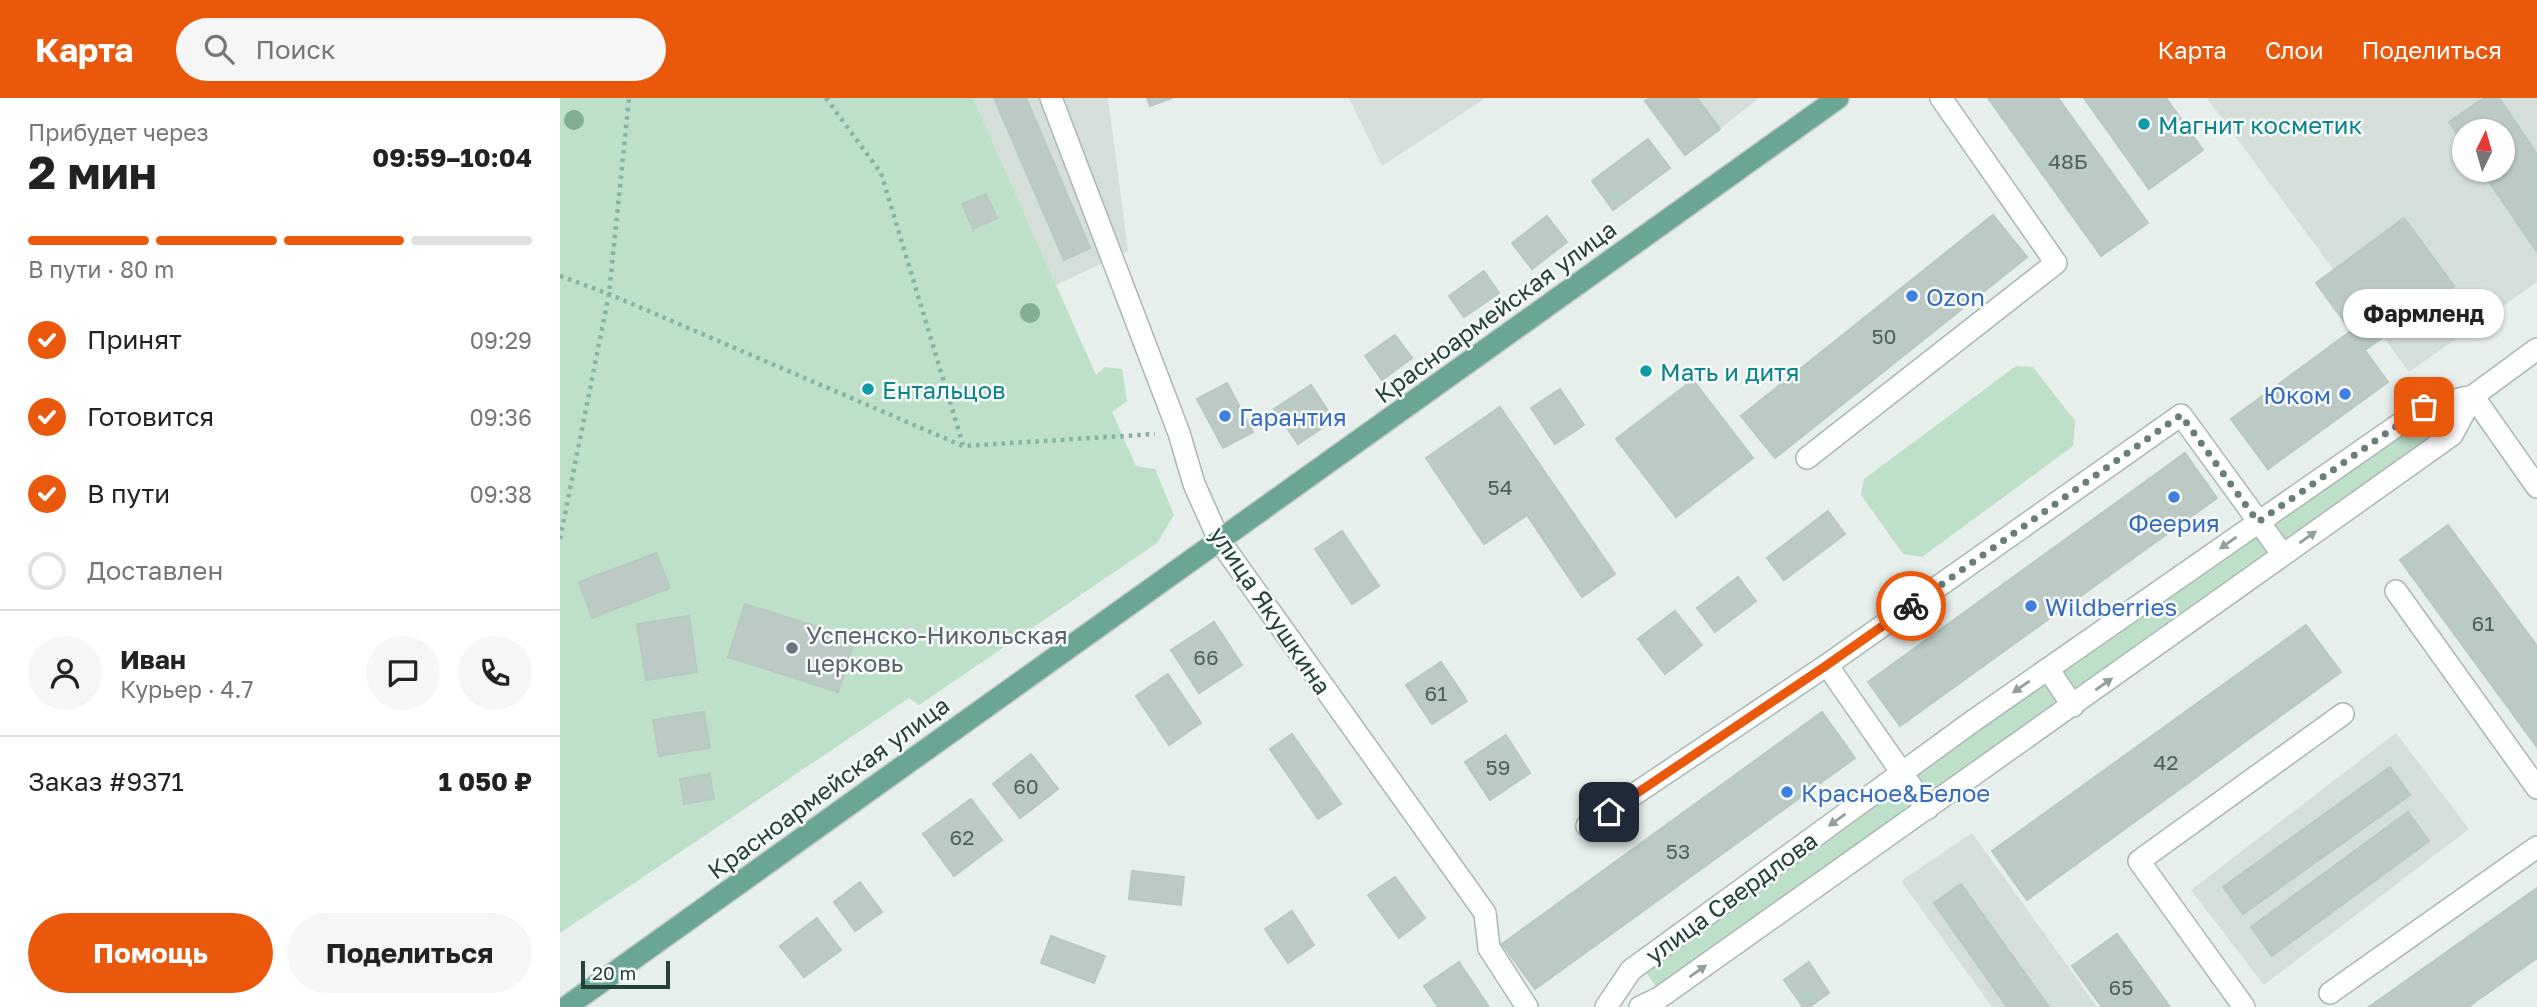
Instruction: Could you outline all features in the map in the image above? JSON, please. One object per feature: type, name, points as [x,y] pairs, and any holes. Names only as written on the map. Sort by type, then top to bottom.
[{"type":"main road","name":"Красноармейская улица","points":[[566,1007],[1838,98]]},
{"type":"street","points":[[1807,457],[2056,263],[1941,98]]},
{"type":"street","name":"улица Якушкина","points":[[1054,99],[1179,433],[1194,484],[1219,540],[1485,913],[1489,948],[1527,1007]]},
{"type":"street","name":"улица Свердлова","points":[[1606,1007],[1631,970],[1902,772],[2424,407],[2473,396],[2537,349]]},
{"type":"street","points":[[2473,396],[2537,487]]},
{"type":"street","name":"улица Свердлова","points":[[1640,1007],[1659,998],[2452,435],[2473,396]]},
{"type":"street","points":[[1587,826],[1827,665],[2181,415],[2283,555]]},
{"type":"street","points":[[2396,591],[2537,788]]},
{"type":"street","points":[[1827,665],[1927,808]]},
{"type":"street","points":[[2048,669],[2073,706]]},
{"type":"street","points":[[2244,1007],[2139,861],[2343,714]]},
{"type":"street","points":[[2330,993],[2537,847]]},
{"type":"path","points":[[560,539],[609,294],[629,98]]},
{"type":"path","points":[[826,98],[881,173],[963,446]]},
{"type":"path","points":[[560,276],[609,294],[963,446],[1179,433]]},
{"type":"shaded area","points":[[973,98],[1108,98],[1128,251],[1056,285]]},
{"type":"shaded area","points":[[1349,98],[1486,98],[1382,166]]},
{"type":"shaded area","points":[[1697,98],[1759,98],[1720,129]]},
{"type":"shaded area","points":[[2207,98],[2537,98],[2537,282],[2409,372]]},
{"type":"shaded area","points":[[2396,733],[2469,829],[2264,985],[2191,890]]},
{"type":"shaded area","points":[[1972,833],[2097,1007],[1992,1007],[1901,881]]},
{"type":"green space","points":[[560,98],[973,98],[1096,375],[1105,367],[1122,369],[1127,401],[1112,412],[1136,466],[1155,469],[1174,515],[1157,543],[919,705],[909,698],[560,933]]},
{"type":"green space","points":[[2016,366],[2033,367],[2075,421],[2073,446],[1922,557],[1903,554],[1861,495],[1864,479]]},
{"type":"green space","points":[[2425,411],[2443,435],[2283,548],[2266,524]]},
{"type":"green space","points":[[2254,530],[2271,554],[2074,695],[2057,671]]},
{"type":"green space","points":[[2045,679],[2063,704],[1928,799],[1910,773]]},
{"type":"green space","points":[[1899,784],[1915,806],[1659,991],[1643,968]]},
{"type":"building","points":[[994,98],[1026,98],[1090,248],[1064,260]]},
{"type":"building","points":[[1147,98],[1172,98],[1150,106]]},
{"type":"building","points":[[1650,98],[1697,98],[1720,129],[1685,155],[1645,101]]},
{"type":"building","points":[[1988,98],[2058,98],[2148,223],[2101,256]]},
{"type":"building","name":"Магнит косметик","points":[[2084,98],[2166,98],[2203,150],[2149,189]]},
{"type":"building","points":[[2484,98],[2499,98],[2513,119],[2453,119]]},
{"type":"building","points":[[2515,122],[2537,154],[2537,252],[2489,182],[2515,182]]},
{"type":"building","points":[[1648,139],[1670,168],[1613,210],[1592,181]]},
{"type":"building","points":[[986,194],[997,218],[973,229],[962,204]]},
{"type":"building","points":[[1993,215],[2027,257],[1775,458],[1741,416]]},
{"type":"building","points":[[1547,216],[1567,242],[1532,269],[1512,243]]},
{"type":"building","points":[[2404,218],[2454,286],[2365,350],[2316,283]]},
{"type":"building","points":[[1484,271],[1499,293],[1464,317],[1449,296]]},
{"type":"building","points":[[2351,331],[2388,382],[2268,469],[2231,419]]},
{"type":"building","points":[[1395,335],[1412,358],[1382,380],[1365,356]]},
{"type":"building","points":[[1693,380],[1753,458],[1676,517],[1616,439]]},
{"type":"building","name":"Гарантия","points":[[1227,383],[1253,432],[1223,448],[1197,399]]},
{"type":"building","points":[[1311,385],[1334,420],[1298,444],[1274,409]]},
{"type":"building","points":[[1560,389],[1584,425],[1555,444],[1531,408]]},
{"type":"building","points":[[1500,407],[1615,574],[1582,597],[1527,515],[1484,544],[1426,458]]},
{"type":"building","points":[[2185,453],[2217,498],[1900,726],[1868,682]]},
{"type":"building","points":[[1828,511],[1845,534],[1784,580],[1767,558]]},
{"type":"building","points":[[2448,525],[2537,646],[2537,747],[2400,560]]},
{"type":"building","points":[[1342,531],[1379,586],[1352,604],[1315,549]]},
{"type":"building","points":[[656,553],[670,588],[592,618],[579,582]]},
{"type":"building","points":[[1738,577],[1756,601],[1715,632],[1697,608]]},
{"type":"building","name":"Успенско-Никольская церковь","points":[[745,604],[855,639],[838,692],[728,657]]},
{"type":"building","points":[[1675,611],[1702,645],[1665,674],[1638,639]]},
{"type":"building","points":[[689,616],[697,672],[646,680],[637,624]]},
{"type":"building","points":[[1214,622],[1242,665],[1199,693],[1171,650]]},
{"type":"building","points":[[2306,625],[2341,672],[2027,900],[1992,851]]},
{"type":"building","points":[[1441,662],[1467,701],[1432,724],[1406,685]]},
{"type":"building","points":[[1168,674],[1201,723],[1169,745],[1136,696]]},
{"type":"building","points":[[704,712],[710,748],[659,756],[653,720]]},
{"type":"building","points":[[1822,712],[1855,758],[1535,989],[1502,944]]},
{"type":"building","points":[[1292,734],[1341,804],[1318,819],[1270,749]]},
{"type":"building","points":[[1506,735],[1530,773],[1490,800],[1465,762]]},
{"type":"building","points":[[1031,754],[1058,789],[1020,818],[993,784]]},
{"type":"building","points":[[2390,767],[2410,795],[2243,914],[2223,887]]},
{"type":"building","points":[[710,774],[714,799],[684,804],[680,779]]},
{"type":"building","points":[[971,799],[1002,840],[954,876],[923,834]]},
{"type":"building","points":[[2408,812],[2429,841],[2272,956],[2251,927]]},
{"type":"building","points":[[1132,871],[1184,877],[1181,905],[1129,899]]},
{"type":"building","points":[[1395,877],[1425,918],[1399,938],[1368,895]]},
{"type":"building","points":[[860,882],[882,912],[855,931],[834,902]]},
{"type":"building","points":[[1961,884],[2049,1007],[2007,1007],[1934,903]]},
{"type":"building","points":[[2537,888],[2537,958],[2468,1007],[2369,1007]]},
{"type":"building","points":[[1292,911],[1314,945],[1288,963],[1265,929]]},
{"type":"building","points":[[817,918],[841,950],[804,977],[780,946]]},
{"type":"building","points":[[2117,934],[2170,1007],[2102,1007],[2072,966]]},
{"type":"building","points":[[1051,936],[1105,956],[1094,983],[1041,963]]},
{"type":"building","points":[[1459,962],[1489,1007],[1438,1007],[1424,986]]},
{"type":"building","points":[[1809,962],[1829,993],[1809,1007],[1803,1007],[1784,980]]},
{"type":"way so far","points":[[1911,606],[2181,415],[2258,522],[2424,407]]},
{"type":"place","name":"Магнит косметик","points":[[2144,124]]},
{"type":"place","name":"Ozon","points":[[1912,296]]},
{"type":"place","name":"Мать и дитя","points":[[1646,371]]},
{"type":"place","name":"Ентальцов","points":[[868,389]]},
{"type":"place","name":"Юком","points":[[2345,394]]},
{"type":"place","name":"Фармленд","points":[[2424,407]]},
{"type":"place","name":"Гарантия","points":[[1225,416]]},
{"type":"place","name":"Феерия","points":[[2174,497]]},
{"type":"place","name":"Wildberries","points":[[2031,606]]},
{"type":"place","name":"Успенско-Никольская церковь","points":[[792,648]]},
{"type":"place","name":"Красное&Белое","points":[[1787,792]]},
{"type":"route","points":[[1609,812],[1911,606]]}]
